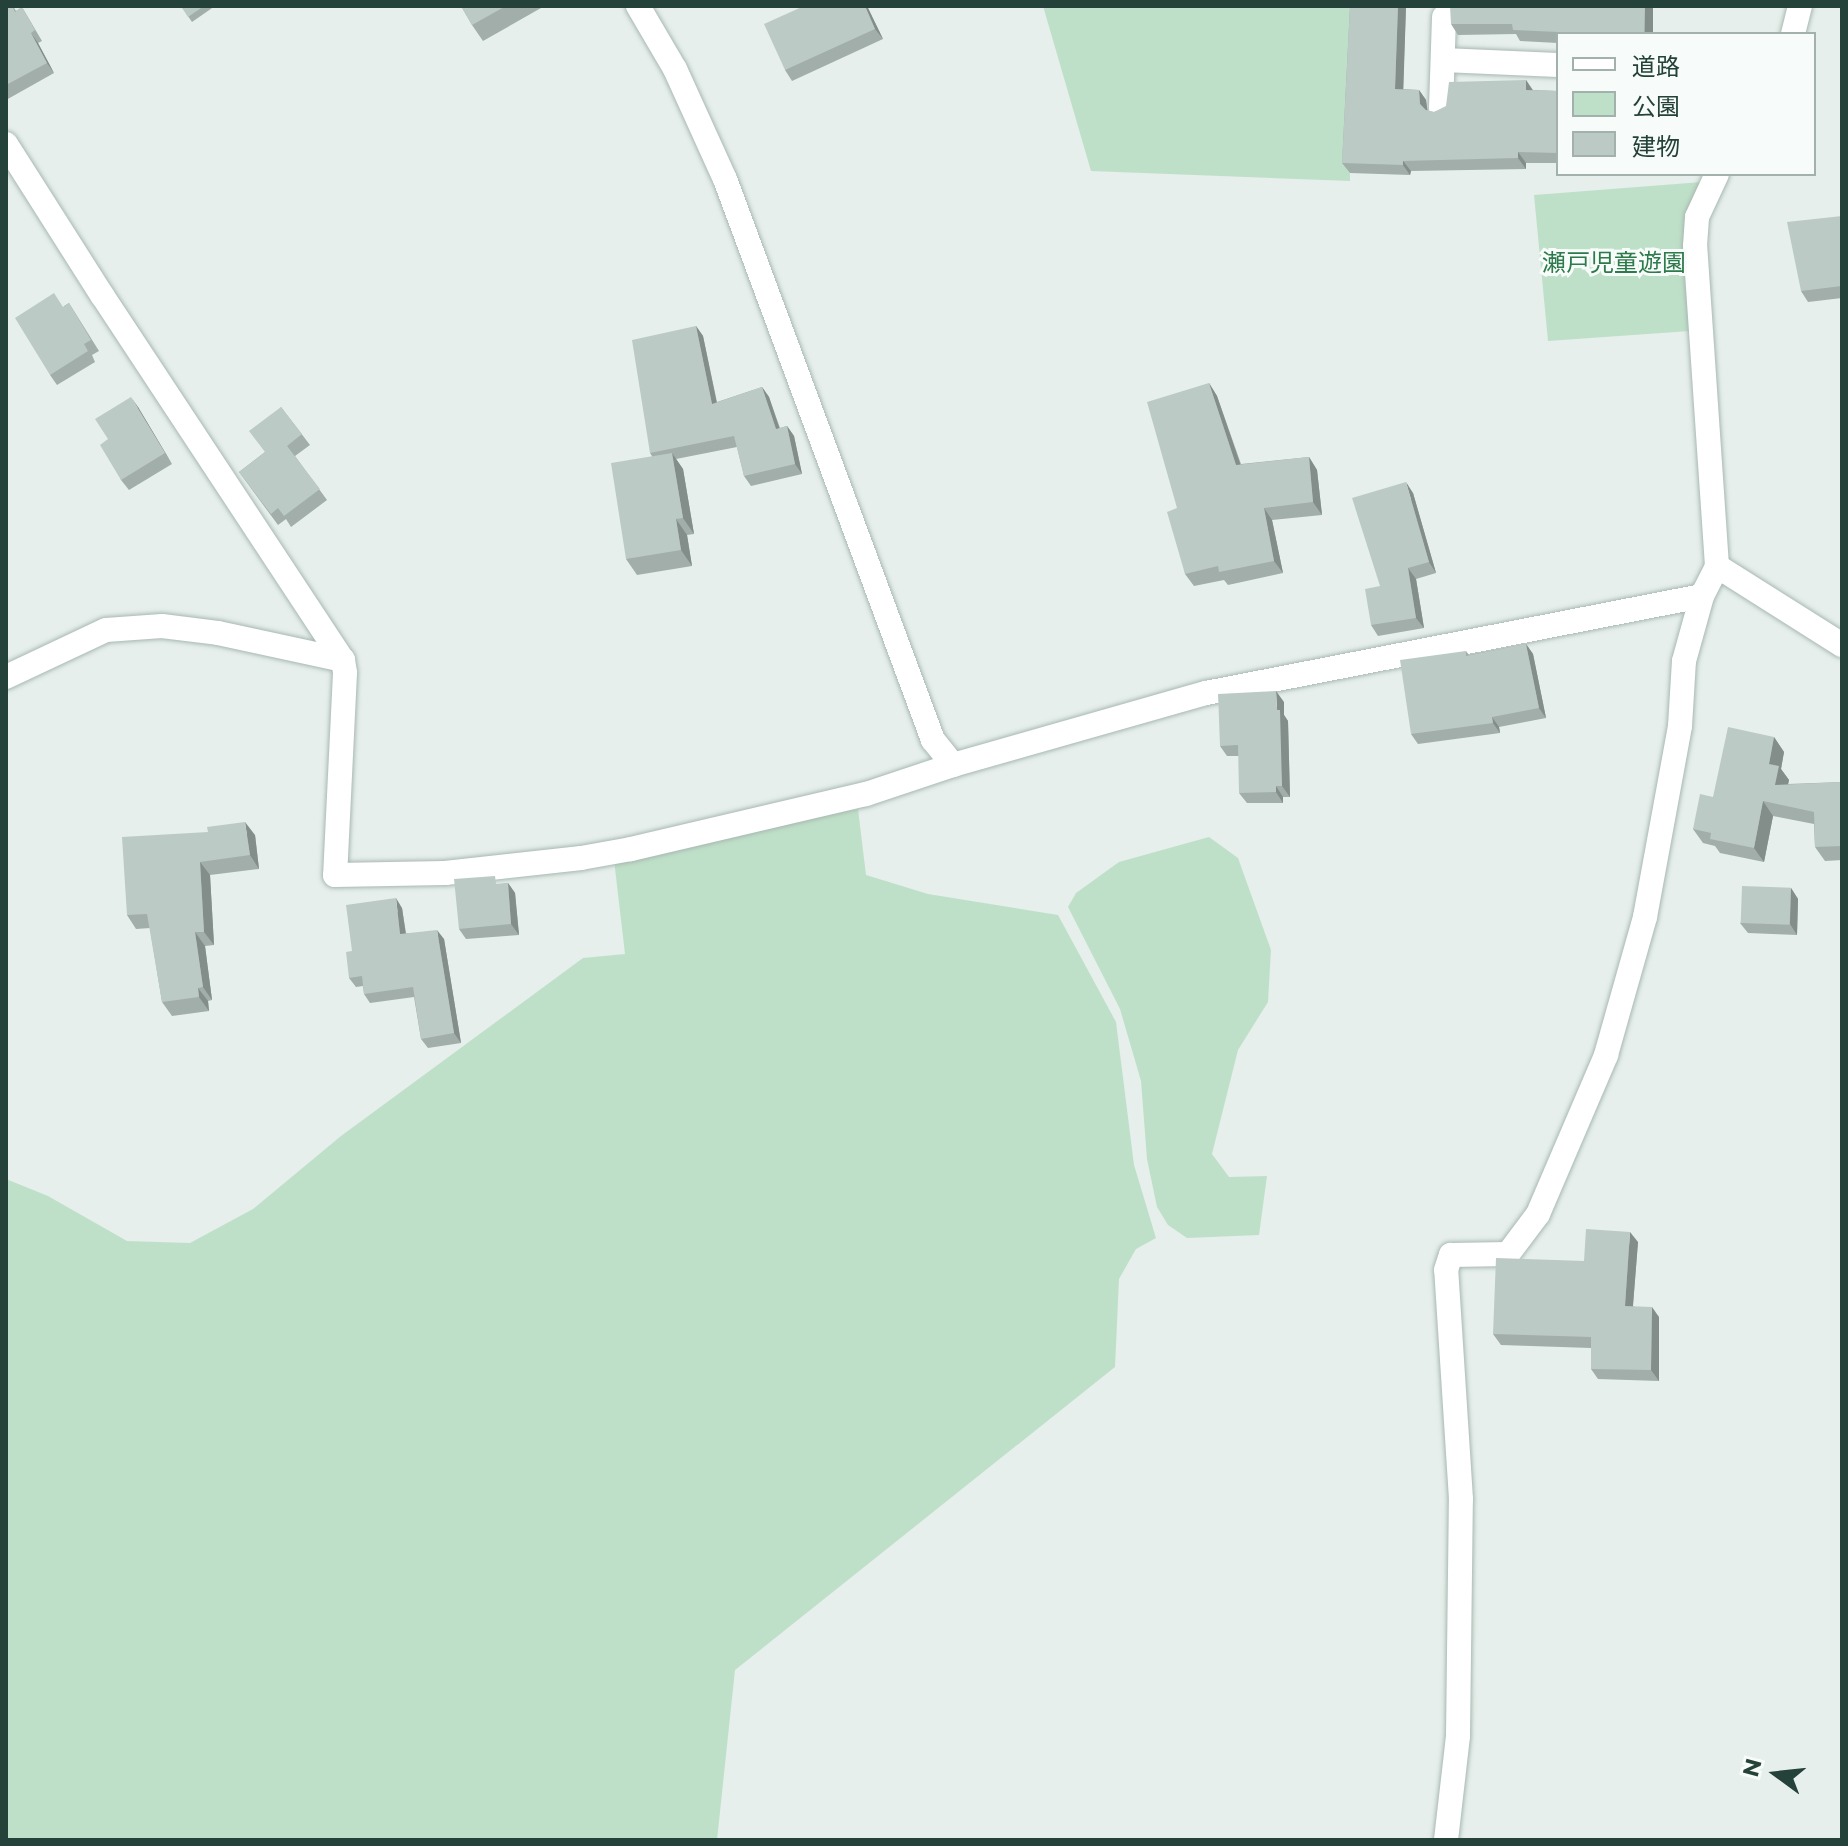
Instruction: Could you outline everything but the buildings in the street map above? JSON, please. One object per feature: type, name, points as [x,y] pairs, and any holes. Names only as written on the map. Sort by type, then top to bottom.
[{"type":"street","points":[[638,6],[675,69],[725,179],[933,740],[953,765]]},
{"type":"street","points":[[1794,32],[1800,6]]},
{"type":"street","points":[[1441,108],[1444,17]]},
{"type":"street","points":[[1443,60],[1556,65]]},
{"type":"street","points":[[6,144],[343,660],[345,673],[335,875],[445,873],[581,858],[866,794],[953,765],[1206,693],[1702,596]]},
{"type":"street","points":[[1446,1840],[1458,1736],[1461,1499],[1446,1270],[1451,1255],[1508,1254],[1531,1224],[1606,1055],[1645,917],[1680,726],[1684,661],[1702,596],[1717,566],[1695,246],[1697,217],[1716,176]]},
{"type":"street","points":[[1717,566],[1842,645]]},
{"type":"street","points":[[6,677],[106,630],[162,626],[218,633],[343,660]]},
{"type":"green space","points":[[1043,6],[1359,6],[1349,103],[1350,181],[1091,171]]},
{"type":"green space","name":"瀬戸児童遊園","points":[[1702,182],[1686,219],[1690,331],[1548,341],[1534,195]]},
{"type":"green space","points":[[858,809],[866,875],[928,894],[1058,915],[1116,1022],[1134,1165],[1156,1238],[1136,1249],[1119,1279],[1115,1367],[735,1670],[717,1840],[6,1840],[6,1179],[48,1196],[127,1241],[190,1243],[253,1209],[341,1136],[583,958],[625,954],[614,860]]},
{"type":"green space","points":[[1209,837],[1238,858],[1271,950],[1268,1002],[1238,1050],[1212,1154],[1229,1177],[1267,1176],[1259,1235],[1187,1238],[1168,1225],[1157,1207],[1147,1159],[1141,1081],[1120,1009],[1068,907],[1076,893],[1119,862]]}]
